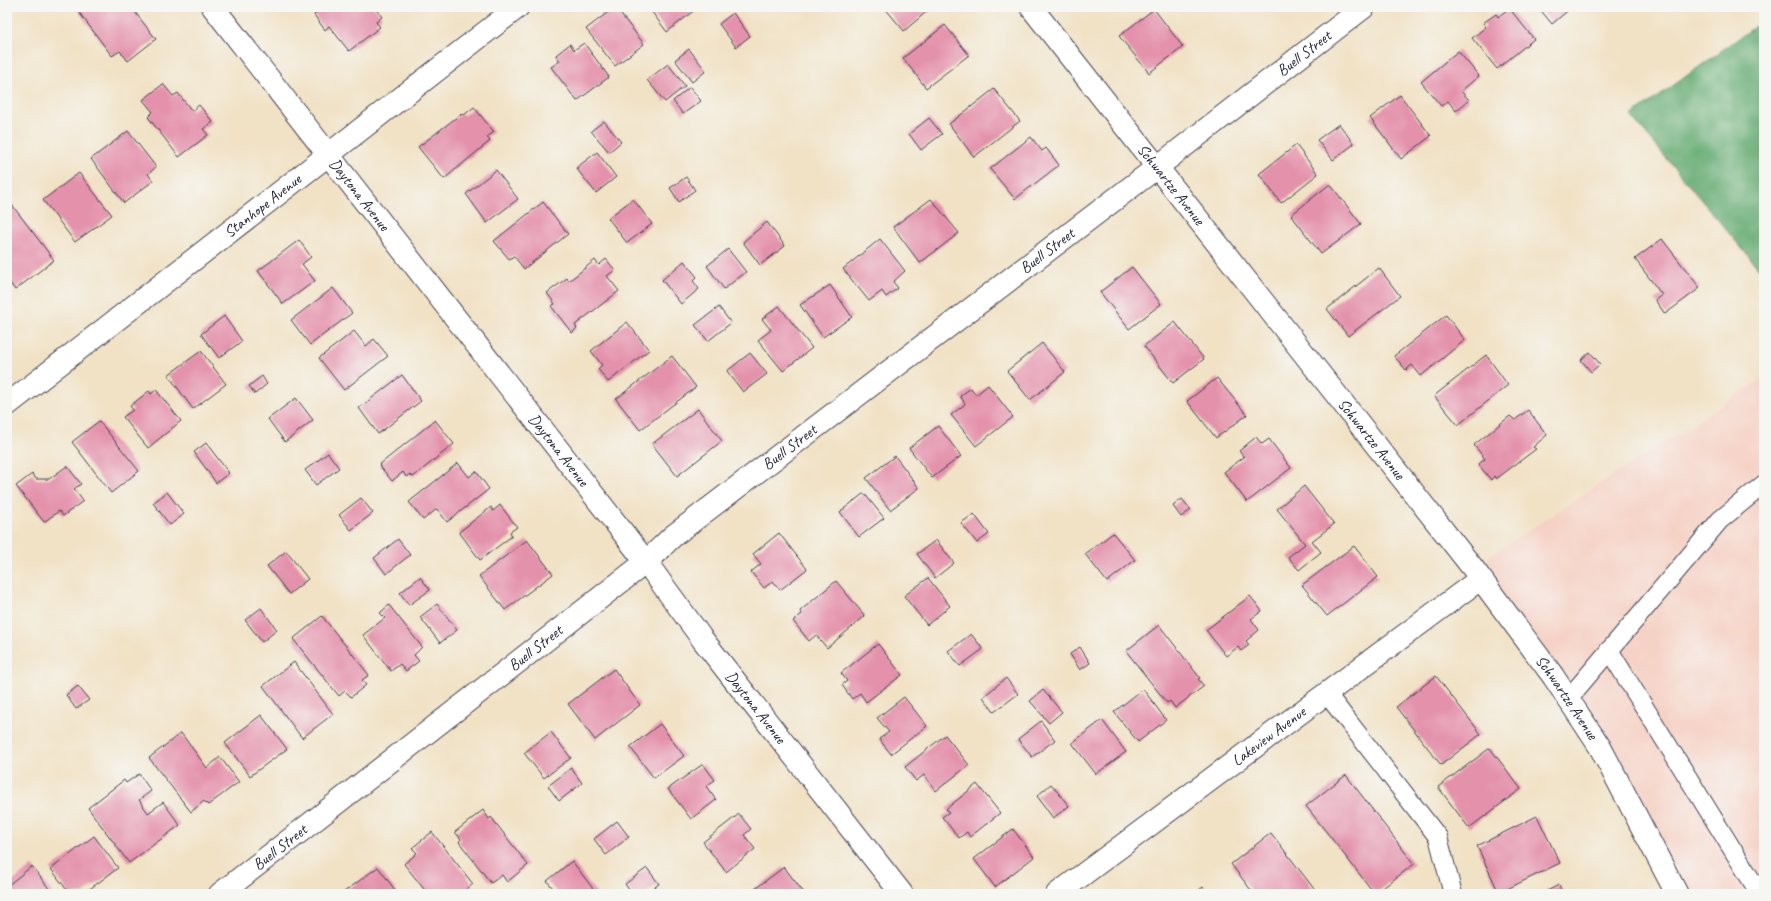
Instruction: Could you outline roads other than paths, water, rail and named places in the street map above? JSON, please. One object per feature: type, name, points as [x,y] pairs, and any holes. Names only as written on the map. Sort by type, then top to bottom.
[{"type":"street","name":"Daytona Avenue","points":[[213,7],[646,562],[703,640],[902,894]]},
{"type":"street","name":"Stanhope Avenue","points":[[7,405],[518,7]]},
{"type":"street","name":"Schwartze Avenue","points":[[1031,7],[1480,579],[1553,676],[1600,746],[1677,894]]},
{"type":"street","name":"Buell Street","points":[[220,894],[646,562],[673,536],[1156,168],[1364,7]]},
{"type":"street","name":"Lakeview Avenue","points":[[1057,894],[1480,579]]},
{"type":"lane","points":[[1568,698],[1720,520],[1764,484]]},
{"type":"lane","points":[[1608,650],[1760,894]]},
{"type":"lane","points":[[1326,693],[1438,837],[1453,894]]}]
